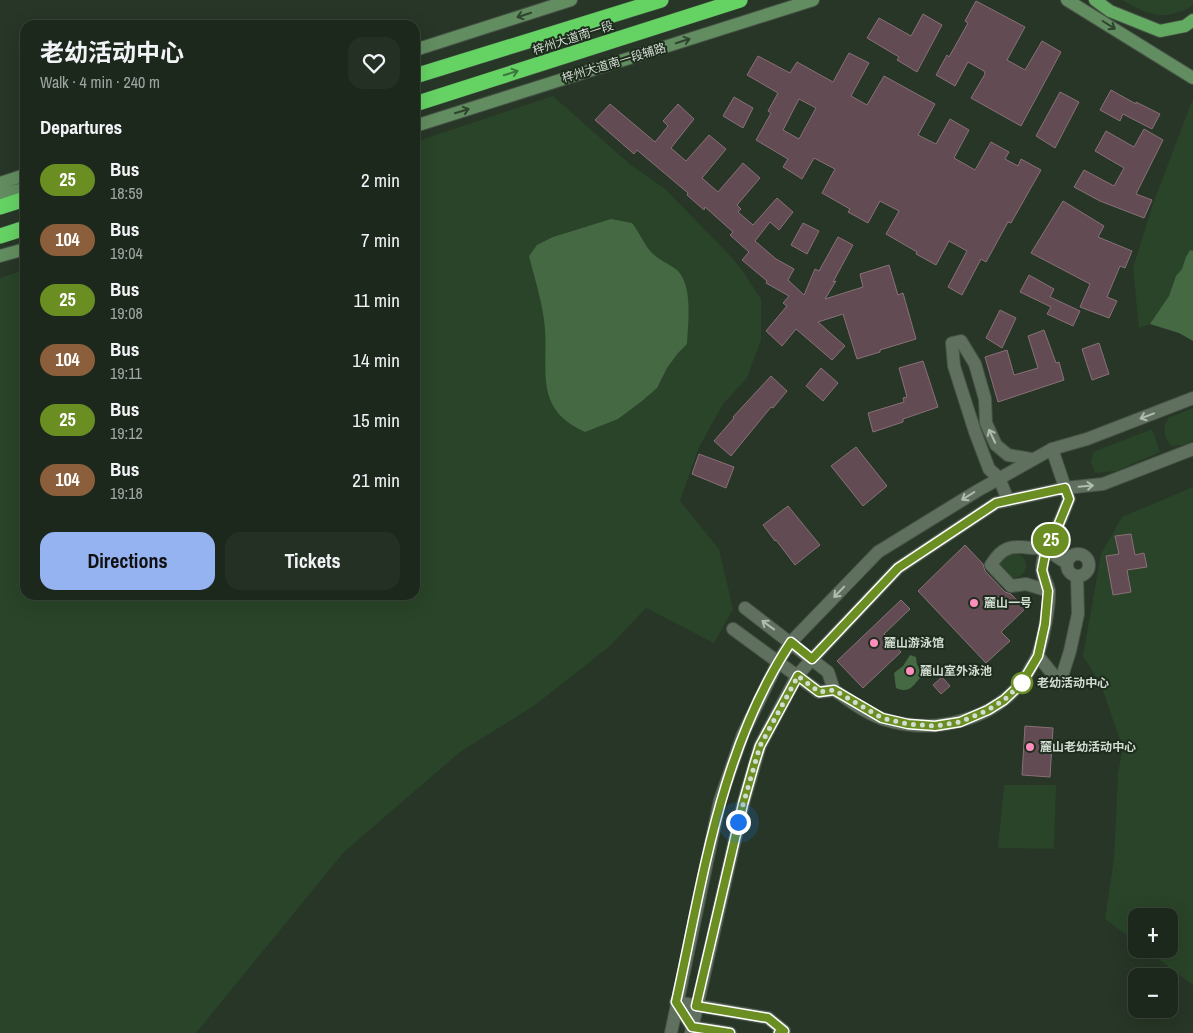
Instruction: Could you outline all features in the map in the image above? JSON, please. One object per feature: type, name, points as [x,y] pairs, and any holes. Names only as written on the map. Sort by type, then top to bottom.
[{"type":"highway","name":"梓州大道南一段","points":[[420,74],[661,0]]},
{"type":"highway","name":"梓州大道南一段","points":[[420,102],[740,0]]},
{"type":"highway","points":[[0,207],[20,201]]},
{"type":"highway","points":[[0,236],[20,230]]},
{"type":"main road","points":[[420,48],[571,0]]},
{"type":"main road","points":[[759,16],[783,0]]},
{"type":"main road","name":"梓州大道南一段辅路","points":[[420,124],[813,0]]},
{"type":"main road","points":[[1067,0],[1193,78]]},
{"type":"main road","points":[[1095,0],[1110,10],[1160,31],[1186,26],[1193,20]]},
{"type":"main road","points":[[0,183],[20,177]]},
{"type":"main road","points":[[0,194],[20,190]]},
{"type":"main road","points":[[0,256],[20,250]]},
{"type":"street","points":[[1008,500],[999,478],[989,469],[975,432],[954,366],[952,343],[961,341],[974,364],[985,399],[986,424],[996,445],[1008,454],[1031,459]]},
{"type":"street","points":[[963,392],[970,386],[982,388]]},
{"type":"street","points":[[671,1033],[720,800],[743,734],[778,662],[791,642],[878,552],[999,478],[1052,449],[1087,439],[1193,398]]},
{"type":"street","points":[[733,629],[819,692],[834,690],[882,718],[908,724],[935,726],[960,722],[988,710],[1004,700],[1022,683],[1038,656],[1045,624],[1048,591],[1042,570],[1046,550],[1069,499],[1052,449]]},
{"type":"street","points":[[692,1030],[743,804],[760,746],[798,676],[812,659],[898,568],[996,503],[1065,488],[1103,484],[1193,449]]},
{"type":"street","points":[[1048,591],[1026,584],[1011,586],[991,565],[1002,550],[1020,546],[1046,550],[1058,559],[1067,562]]},
{"type":"street","points":[[1082,554],[1088,559],[1088,570],[1084,575],[1077,576],[1068,570],[1067,562],[1071,556],[1082,554]]},
{"type":"street","points":[[1038,656],[1060,683],[1070,651],[1078,614],[1077,576]]},
{"type":"street","points":[[745,608],[828,672],[834,690]]},
{"type":"street","points":[[676,1002],[768,1018],[784,1031],[779,1033]]},
{"type":"street","points":[[676,1002],[692,1030]]},
{"type":"street","points":[[692,1030],[730,1033]]},
{"type":"shaded area","points":[[1122,0],[1193,0],[1193,5],[1179,12],[1156,15],[1143,11]]},
{"type":"shaded area","points":[[553,96],[632,166],[664,188],[740,267],[761,299],[761,340],[747,378],[723,404],[699,447],[680,501],[719,549],[733,609],[714,643],[646,608],[610,646],[535,705],[460,752],[344,852],[196,1033],[0,1033],[0,278],[20,272],[20,600],[420,600],[420,140]]},
{"type":"shaded area","points":[[1192,101],[1193,341],[1179,333],[1150,324],[1139,328],[1133,268],[1153,204]]},
{"type":"shaded area","points":[[611,219],[632,223],[652,253],[672,266],[683,278],[688,296],[687,344],[667,368],[657,388],[642,401],[618,419],[585,432],[569,423],[558,412],[551,401],[547,388],[544,320],[529,256],[537,245],[553,237]]},
{"type":"shaded area","points":[[1190,250],[1193,251],[1193,341],[1179,333],[1150,324],[1169,296],[1176,276],[1182,269]]},
{"type":"shaded area","points":[[1193,408],[1193,441],[1183,445],[1171,446],[1165,433],[1168,418]]},
{"type":"shaded area","points":[[1152,429],[1160,452],[1116,471],[1095,473],[1091,463],[1093,452]]},
{"type":"shaded area","points":[[1193,487],[1193,985],[1178,974],[1178,968],[1170,968],[1157,958],[1178,958],[1178,908],[1128,908],[1128,936],[1105,919],[1114,858],[1118,773],[1123,749],[1101,685],[1083,656],[1101,554],[1122,517]]},
{"type":"shaded area","points":[[1016,552],[1025,560],[1026,570],[1019,577],[1005,578],[998,562],[1000,558]]},
{"type":"shaded area","name":"麓山室外泳池","points":[[910,655],[916,657],[917,665],[923,669],[925,674],[912,687],[902,690],[896,688],[894,673],[903,666]]},
{"type":"shaded area","points":[[1004,785],[1056,785],[1054,849],[998,848]]},
{"type":"building","points":[[976,1],[1025,27],[1007,60],[1025,70],[1042,41],[1061,52],[1021,126],[971,98],[985,74],[984,71],[968,62],[955,86],[936,75],[947,55],[949,57],[968,23],[965,21]]},
{"type":"building","points":[[923,14],[942,25],[917,72],[897,60],[899,57],[867,38],[879,18],[911,36]]},
{"type":"building","points":[[849,53],[869,63],[851,96],[867,105],[884,76],[935,104],[918,135],[936,144],[950,119],[969,130],[954,158],[975,170],[991,142],[1009,152],[1005,159],[1018,166],[1021,159],[1041,170],[1011,223],[1008,222],[986,262],[981,259],[962,295],[948,287],[967,251],[949,241],[936,265],[886,234],[899,211],[880,201],[868,223],[848,212],[850,209],[822,193],[835,169],[814,158],[802,179],[783,167],[788,159],[756,140],[771,113],[768,111],[778,93],[747,75],[758,56],[790,73],[797,62],[833,82]],"holes":[[[799,99],[816,108],[799,139],[783,130]]]},
{"type":"building","points":[[1111,90],[1136,104],[1136,102],[1160,114],[1152,129],[1123,114],[1120,121],[1100,110]]},
{"type":"building","points":[[1060,92],[1079,102],[1055,148],[1036,136]]},
{"type":"building","points":[[734,97],[753,108],[743,128],[723,116]]},
{"type":"building","points":[[610,104],[655,142],[668,126],[663,121],[678,104],[694,119],[671,148],[686,161],[709,135],[726,149],[702,178],[718,192],[743,163],[760,178],[737,205],[741,209],[738,212],[753,225],[777,198],[793,212],[779,230],[770,222],[755,241],[776,259],[794,269],[788,280],[804,295],[815,269],[819,271],[838,237],[853,245],[825,299],[863,287],[860,274],[889,265],[898,295],[903,293],[916,339],[857,359],[843,314],[818,322],[845,346],[832,360],[796,329],[782,346],[766,331],[787,306],[783,303],[789,296],[766,283],[767,281],[742,260],[749,252],[730,235],[733,232],[705,207],[704,210],[687,195],[688,193],[637,150],[634,154],[595,120]]},
{"type":"building","points":[[1144,129],[1163,140],[1136,194],[1152,200],[1144,218],[1100,201],[1074,187],[1084,170],[1114,186],[1124,168],[1095,151],[1106,131],[1134,147]]},
{"type":"building","points":[[1063,201],[1104,226],[1098,237],[1132,251],[1125,268],[1120,266],[1107,297],[1117,301],[1109,318],[1080,307],[1090,284],[1031,253]]},
{"type":"building","points":[[803,223],[819,231],[807,254],[791,245]]},
{"type":"building","points":[[1029,275],[1054,289],[1050,297],[1080,311],[1073,326],[1047,314],[1051,307],[1020,292]]},
{"type":"building","points":[[1000,310],[1016,318],[1002,348],[986,338]]},
{"type":"building","points":[[1044,330],[1056,363],[1059,362],[1064,380],[998,402],[985,357],[1007,350],[1014,375],[1038,368],[1028,336]]},
{"type":"building","points":[[1099,343],[1109,374],[1092,380],[1082,349]]},
{"type":"building","points":[[923,361],[938,407],[873,432],[868,413],[904,402],[903,398],[907,397],[899,368]]},
{"type":"building","points":[[821,368],[838,383],[823,401],[806,386]]},
{"type":"building","points":[[771,376],[787,391],[773,408],[771,407],[731,456],[714,441],[733,417]]},
{"type":"building","points":[[856,447],[887,486],[863,506],[831,466]]},
{"type":"building","points":[[699,454],[734,467],[726,488],[692,474]]},
{"type":"building","points":[[788,506],[820,545],[795,565],[763,525]]},
{"type":"building","points":[[1131,534],[1135,555],[1144,553],[1147,567],[1127,570],[1131,592],[1113,595],[1106,556],[1119,554],[1115,536]]},
{"type":"building","name":"麓山一号","points":[[965,545],[983,564],[985,571],[1025,609],[1001,632],[1010,641],[986,663],[918,591]]},
{"type":"building","name":"麓山游泳馆","points":[[901,600],[910,609],[884,634],[901,652],[863,688],[837,661]]},
{"type":"building","points":[[942,677],[950,686],[941,694],[933,685]]},
{"type":"building","points":[[1025,726],[1053,728],[1050,777],[1022,775]]},
{"type":"bus line","name":"25","points":[[730,1033],[692,1027],[676,1002],[720,800],[743,734],[778,662],[791,642],[812,659],[898,568],[996,503],[1065,488],[1069,499],[1046,550],[1042,570],[1048,591],[1045,624],[1038,656],[1022,683],[1004,700],[988,710],[960,722],[935,726],[908,724],[882,718],[834,690],[819,692],[798,676],[760,746],[743,804],[696,1006],[768,1018],[784,1031],[779,1033]]},
{"type":"place","name":"麓山一号","points":[[974,603]]},
{"type":"place","name":"麓山游泳馆","points":[[874,643]]},
{"type":"place","name":"麓山室外泳池","points":[[910,671]]},
{"type":"place","name":"老幼活动中心","points":[[1022,683]]},
{"type":"place","name":"麓山老幼活动中心","points":[[1030,747]]},
{"type":"route","points":[[738,822],[760,746],[798,676],[819,692],[834,690],[882,718],[908,724],[935,726],[960,722],[988,710],[1004,700],[1022,683]]}]
